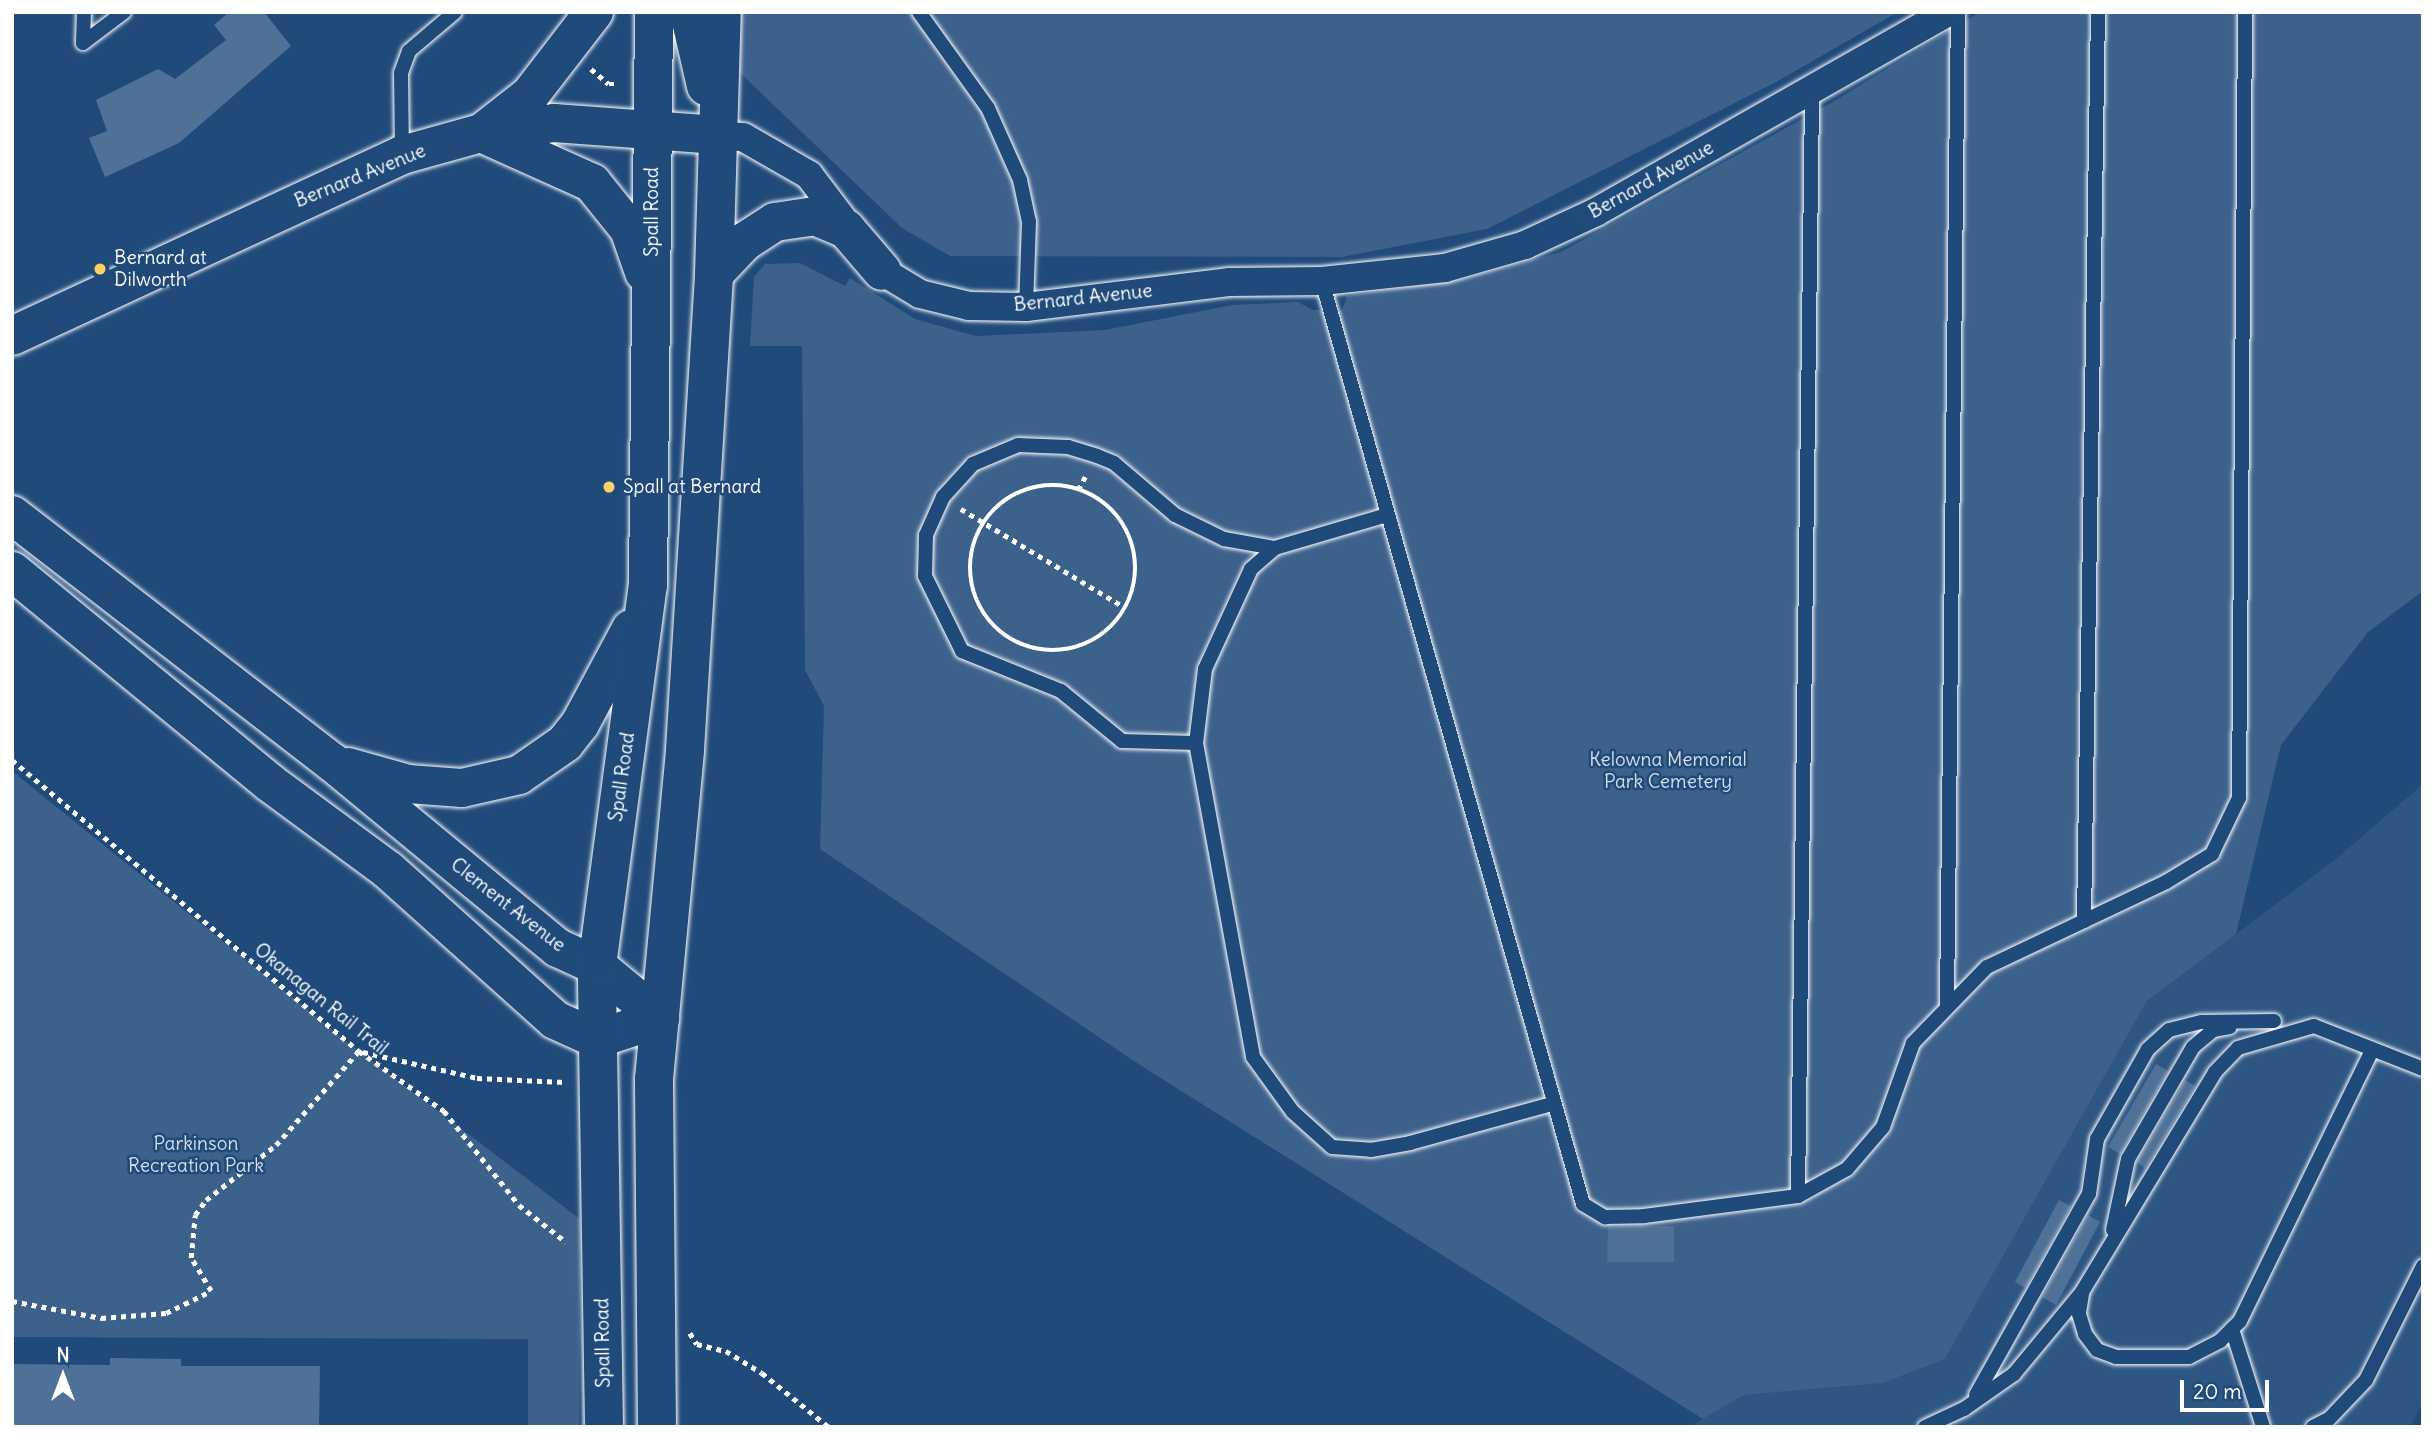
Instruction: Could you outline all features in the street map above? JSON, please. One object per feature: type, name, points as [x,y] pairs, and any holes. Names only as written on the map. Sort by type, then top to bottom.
[{"type":"main road","points":[[594,12],[530,95],[481,133],[592,183],[629,229],[652,293]]},
{"type":"main road","name":"Spall Road","points":[[604,1427],[597,966],[648,586],[654,12]]},
{"type":"main road","points":[[689,12],[718,135]]},
{"type":"main road","points":[[657,1427],[653,1194],[660,1018],[685,750],[713,274],[722,12]]},
{"type":"main road","name":"Bernard Avenue","points":[[12,336],[402,155],[481,133],[554,123],[653,128],[718,135]]},
{"type":"main road","points":[[713,274],[744,242],[775,222],[815,216],[846,229],[882,271]]},
{"type":"main road","name":"Clement Avenue","points":[[12,515],[332,762],[558,948],[597,966],[660,1018]]},
{"type":"main road","points":[[12,571],[270,783],[388,870],[555,1020],[597,1039],[660,1018]]},
{"type":"main road","points":[[332,762],[408,784],[462,788],[519,775],[565,743],[580,724],[623,649],[648,586]]},
{"type":"street","name":"Bernard Avenue","points":[[718,135],[743,137],[809,174],[882,271],[920,294],[969,306],[1026,307],[1230,282],[1322,281],[1445,268],[1525,245],[1596,212],[1948,12]]},
{"type":"lane","points":[[84,12],[83,43],[124,12]]},
{"type":"lane","points":[[402,155],[401,73],[409,51],[455,12]]},
{"type":"lane","points":[[919,12],[988,108],[1012,157],[1029,222],[1026,307]]},
{"type":"lane","points":[[1947,1005],[1958,12]]},
{"type":"lane","points":[[2084,921],[2098,12]]},
{"type":"lane","points":[[1322,281],[1552,1104],[1583,1204],[1605,1217],[1735,1208],[1798,1196],[1847,1168],[1883,1127],[1913,1043],[1947,1005],[1987,967],[2084,921],[2212,854],[2239,798],[2245,12]]},
{"type":"lane","points":[[1798,1196],[1812,91]]},
{"type":"lane","points":[[1196,743],[1122,741],[1106,733],[1061,691],[962,650],[925,576],[926,535],[943,497],[973,464],[1018,445],[1043,446],[1097,456],[1114,463],[1175,515],[1224,539],[1275,548]]},
{"type":"lane","points":[[1387,515],[1275,548],[1251,569],[1205,669],[1196,743],[1253,1057],[1293,1112],[1332,1147],[1371,1150],[1552,1104]]},
{"type":"lane","points":[[2113,1236],[2128,1159],[2193,1047],[2213,1030],[2274,1021]]},
{"type":"lane","points":[[1964,1409],[1988,1380],[2085,1203],[2096,1174],[2097,1139],[2148,1049],[2169,1030],[2202,1022],[2274,1021],[2314,1026],[2423,1069]]},
{"type":"lane","points":[[1925,1427],[1964,1409],[2014,1374],[2082,1292],[2113,1236],[2215,1072],[2238,1048],[2314,1026]]},
{"type":"lane","points":[[2082,1292],[2079,1314],[2085,1334],[2098,1350],[2116,1357],[2189,1357],[2232,1329],[2372,1050]]},
{"type":"lane","points":[[2313,1427],[2343,1406],[2366,1380],[2423,1266]]},
{"type":"lane","points":[[2232,1329],[2263,1427]]},
{"type":"path","points":[[582,62],[609,84],[620,84]]},
{"type":"path","points":[[609,84],[609,96]]},
{"type":"path","points":[[1042,486],[1069,486],[1095,496],[1131,537],[1137,564],[1126,608],[1103,636],[1078,649],[1051,652],[1012,640],[982,612],[971,587],[970,559],[984,523],[1015,494],[1042,486]]},
{"type":"path","points":[[984,523],[1126,608]]},
{"type":"path","name":"Okanagan Rail Trail","points":[[12,760],[359,1051],[444,1111],[519,1205],[601,1269]]},
{"type":"path","points":[[12,1301],[101,1318],[166,1312],[211,1291],[191,1258],[195,1215],[276,1145],[359,1051]]},
{"type":"shaded area","points":[[2423,784],[2423,1403],[2410,1427],[1689,1427],[1744,1395],[1883,1383],[1945,1359],[2147,1001],[2337,858]]},
{"type":"green space","points":[[737,12],[1898,12],[1778,81],[1487,229],[1342,257],[950,256],[902,228],[737,70]]},
{"type":"green space","name":"Kelowna Memorial Park Cemetery","points":[[1980,12],[2423,12],[2423,591],[2368,632],[2281,745],[2236,934],[2147,1001],[1945,1359],[1883,1383],[1744,1395],[1703,1419],[1140,1065],[820,849],[824,706],[805,670],[802,346],[750,346],[754,277],[765,264],[800,263],[845,286],[850,278],[915,319],[976,336],[1105,330],[1232,305],[1298,302],[1313,310],[1342,310],[1347,296],[1464,279],[1561,252],[1831,103]]},
{"type":"green space","name":"Parkinson Recreation Park","points":[[12,771],[359,1051],[580,1219],[579,1427],[528,1427],[528,1339],[12,1337]]},
{"type":"building","points":[[229,12],[264,12],[291,46],[179,143],[105,177],[89,138],[107,131],[96,100],[158,69],[175,79],[226,40],[214,25]]},
{"type":"building","points":[[2156,1064],[2168,1071],[2120,1154],[2108,1147]]},
{"type":"building","points":[[2185,1080],[2195,1086],[2145,1169],[2137,1162]]},
{"type":"building","points":[[2059,1200],[2071,1206],[2025,1288],[2015,1282]]},
{"type":"building","points":[[2088,1215],[2100,1222],[2056,1305],[2042,1297]]},
{"type":"building","points":[[1674,1226],[1674,1262],[1607,1262],[1608,1227]]},
{"type":"building","points":[[110,1358],[181,1359],[181,1366],[320,1366],[319,1427],[12,1427],[12,1364],[110,1365]]},
{"type":"place","name":"Bernard at Dilworth","points":[[100,269]]},
{"type":"place","name":"Spall at Bernard","points":[[609,487]]}]
